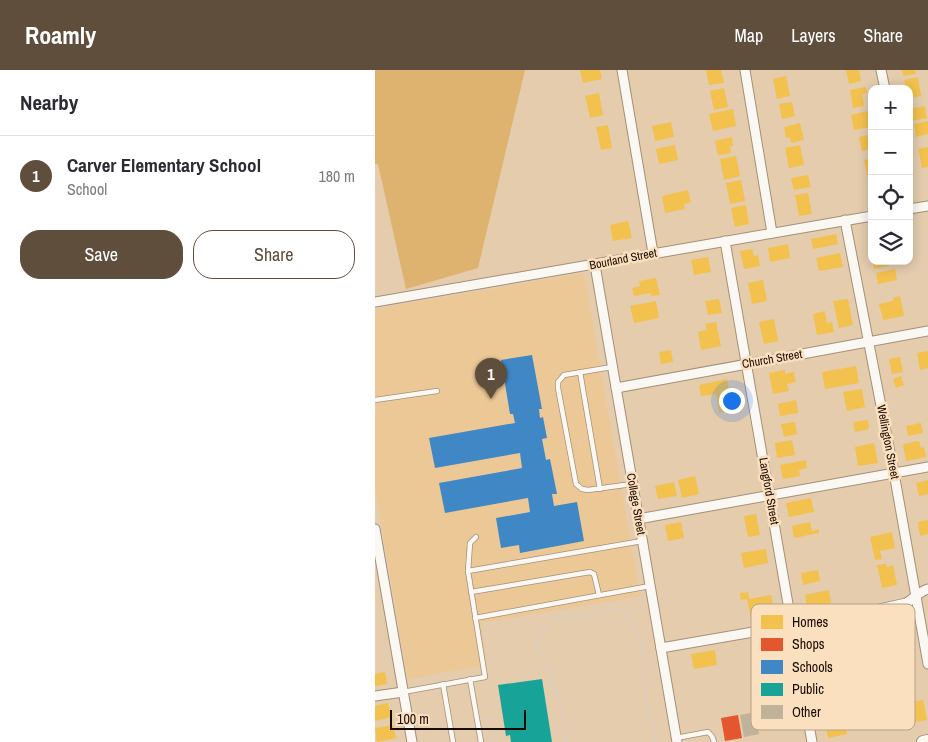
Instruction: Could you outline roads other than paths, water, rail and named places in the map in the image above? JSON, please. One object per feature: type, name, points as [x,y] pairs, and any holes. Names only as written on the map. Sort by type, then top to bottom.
[{"type":"main road","points":[[923,742],[928,741]]},
{"type":"street","points":[[622,70],[653,253]]},
{"type":"street","points":[[745,70],[772,233]]},
{"type":"street","points":[[881,70],[884,85]]},
{"type":"street","points":[[913,208],[928,206]]},
{"type":"street","name":"Bourland Street","points":[[375,302],[868,217]]},
{"type":"street","name":"Wellington Street","points":[[845,220],[895,473],[928,664]]},
{"type":"street","name":"Langford Street","points":[[725,241],[788,604]]},
{"type":"street","name":"College Street","points":[[595,265],[676,740]]},
{"type":"street","name":"Church Street","points":[[616,388],[928,331]]},
{"type":"street","points":[[638,518],[928,467]]},
{"type":"street","points":[[375,529],[378,566],[412,742]]},
{"type":"street","points":[[901,604],[911,600],[915,594],[928,589]]},
{"type":"street","points":[[661,648],[751,631]]},
{"type":"street","points":[[375,696],[403,692]]},
{"type":"lane","points":[[612,367],[564,375],[558,382],[558,388],[576,484],[581,489],[600,489],[632,484]]},
{"type":"lane","points":[[580,372],[600,489]]},
{"type":"lane","points":[[375,400],[437,391]]},
{"type":"lane","points":[[403,692],[485,677],[467,571],[470,543],[476,537]]},
{"type":"lane","points":[[467,571],[642,541]]},
{"type":"lane","points":[[471,592],[590,572],[595,574],[599,596]]},
{"type":"lane","points":[[475,618],[650,586]]},
{"type":"lane","points":[[470,679],[483,740]]},
{"type":"lane","points":[[443,684],[453,742]]},
{"type":"lane","points":[[676,740],[708,732],[714,742]]},
{"type":"place","name":"Carver Elementary School","points":[[491,399]]}]
